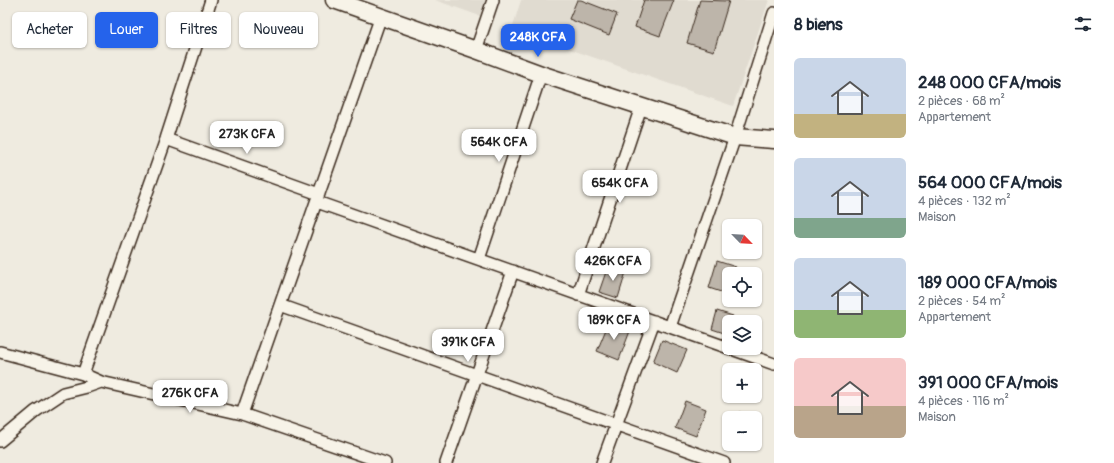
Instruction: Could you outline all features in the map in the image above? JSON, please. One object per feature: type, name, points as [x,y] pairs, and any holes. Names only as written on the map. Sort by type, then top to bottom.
[{"type":"street","points":[[84,374],[166,139],[211,0]]},
{"type":"street","points":[[334,0],[541,74],[735,137],[774,140]]},
{"type":"street","points":[[476,50],[493,0]]},
{"type":"street","points":[[670,327],[735,137],[774,13]]},
{"type":"street","points":[[242,414],[380,16]]},
{"type":"street","points":[[479,259],[541,74]]},
{"type":"street","points":[[578,295],[641,107]]},
{"type":"street","points":[[166,139],[513,272],[774,364]]},
{"type":"street","points":[[446,463],[513,272]]},
{"type":"street","points":[[280,305],[724,463]]},
{"type":"street","points":[[602,463],[654,321]]},
{"type":"street","points":[[0,352],[84,374],[101,382],[242,414],[385,463]]},
{"type":"street","points":[[0,441],[36,411],[63,393],[101,382]]},
{"type":"shaded area","points":[[435,0],[485,0],[480,16]]},
{"type":"shaded area","points":[[521,0],[769,0],[733,106],[512,29]]},
{"type":"building","points":[[577,0],[581,0],[617,14],[609,35],[569,19]]},
{"type":"building","points":[[644,0],[674,0],[660,36],[635,27]]},
{"type":"building","points":[[700,0],[729,1],[714,51],[687,43]]},
{"type":"building","points":[[717,261],[736,267],[722,267],[722,292],[709,288]]},
{"type":"building","points":[[608,266],[626,272],[618,298],[599,292]]},
{"type":"building","points":[[717,311],[730,315],[722,315],[722,332],[712,329]]},
{"type":"building","points":[[609,322],[630,331],[619,360],[597,351]]},
{"type":"building","points":[[662,340],[687,350],[677,373],[653,362]]},
{"type":"building","points":[[685,401],[706,409],[696,436],[675,428]]}]
